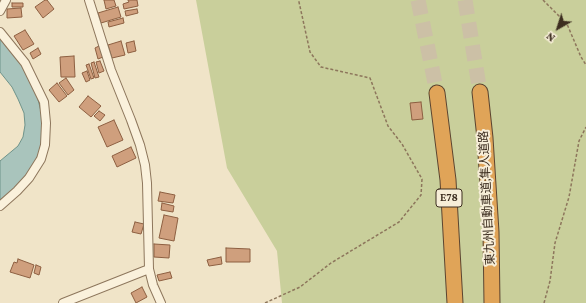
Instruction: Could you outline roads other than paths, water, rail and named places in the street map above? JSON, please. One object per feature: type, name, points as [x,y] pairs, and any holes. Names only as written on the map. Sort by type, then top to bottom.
[{"type":"highway","name":"東九州自動車道;隼人道路","points":[[480,92],[485,138],[491,232],[492,303]]},
{"type":"highway","name":"E78","points":[[437,93],[448,180],[455,303]]},
{"type":"street","points":[[0,11],[6,0]]},
{"type":"street","points":[[89,0],[111,70],[140,144],[145,165],[148,183],[149,269],[160,303]]},
{"type":"street","points":[[0,32],[25,63],[44,102],[46,123],[45,145],[41,159],[29,178],[0,206]]},
{"type":"street","points":[[63,303],[149,269]]},
{"type":"water","points":[[0,37],[28,74],[36,92],[42,115],[43,133],[40,150],[33,167],[20,184],[0,200],[0,161],[18,146],[23,137],[25,125],[24,113],[18,99],[12,87],[0,72]]},
{"type":"tunnel","points":[[418,0],[437,93]]},
{"type":"tunnel","points":[[465,0],[480,92]]}]
